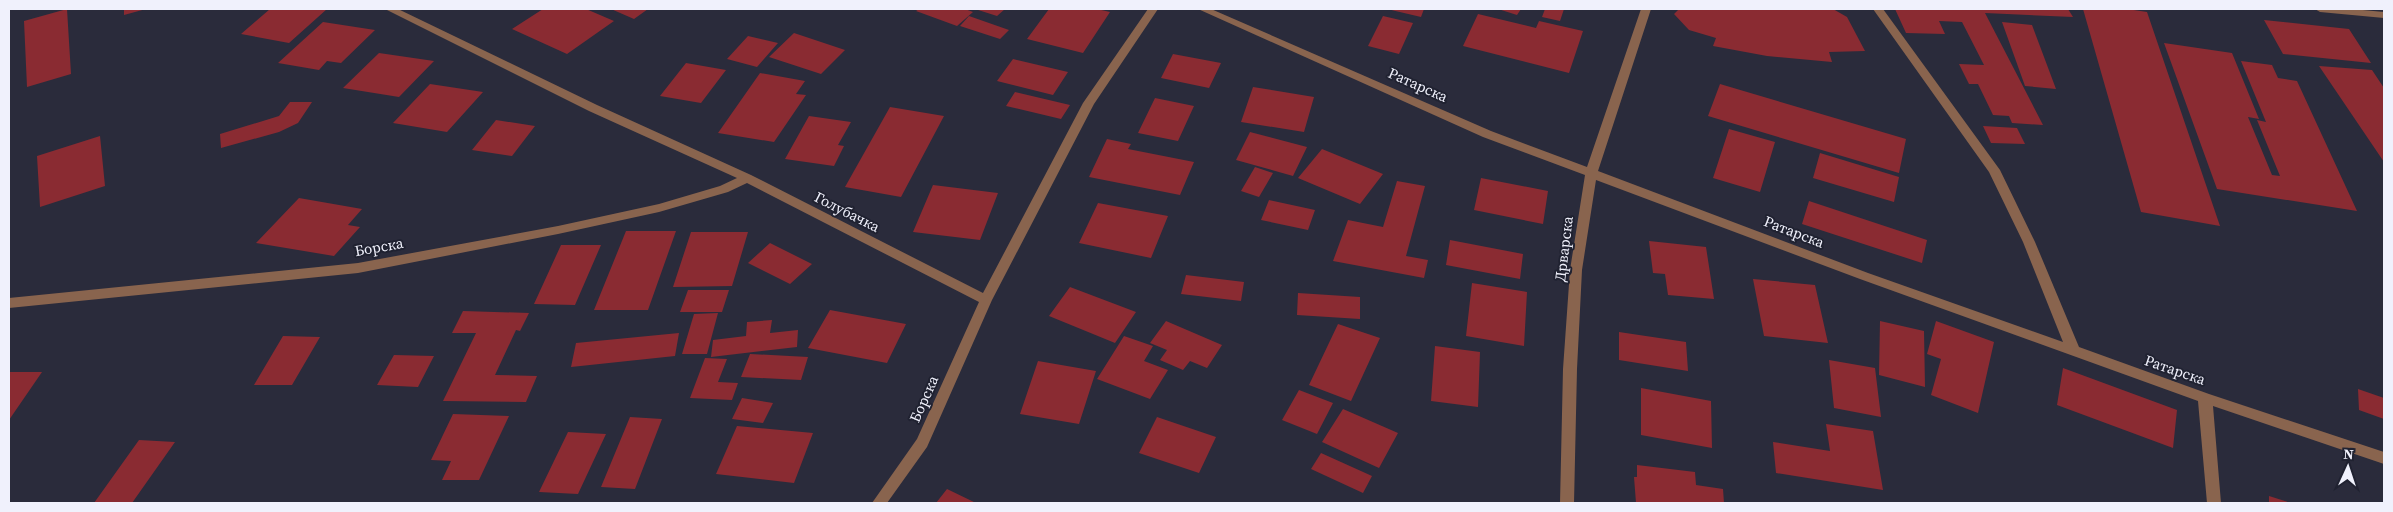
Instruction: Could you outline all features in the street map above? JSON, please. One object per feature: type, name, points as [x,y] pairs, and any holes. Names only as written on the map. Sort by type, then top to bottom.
[{"type":"street","name":"Голубачка","points":[[390,9],[593,108],[747,178],[986,300]]},
{"type":"street","points":[[986,300],[1090,103],[1153,9]]},
{"type":"street","name":"Ратарска","points":[[1204,9],[1487,134],[1864,276],[2074,352],[2384,458]]},
{"type":"street","name":"Дрварска","points":[[1567,503],[1570,369],[1576,270],[1591,173],[1646,9]]},
{"type":"street","points":[[1878,9],[1994,170],[2029,242],[2074,352]]},
{"type":"street","points":[[2320,9],[2384,15]]},
{"type":"street","name":"Борска","points":[[9,303],[358,268],[558,230],[659,208],[724,189],[747,178]]},
{"type":"street","name":"Борска","points":[[879,503],[922,442],[986,300]]},
{"type":"street","points":[[2206,398],[2214,503]]},
{"type":"building","points":[[67,9],[71,74],[27,87],[24,21]]},
{"type":"building","points":[[124,9],[146,9],[124,15]]},
{"type":"building","points":[[270,9],[327,9],[289,43],[241,34]]},
{"type":"building","points":[[543,9],[586,9],[614,21],[567,54],[512,29]]},
{"type":"building","points":[[611,9],[648,9],[634,19]]},
{"type":"building","points":[[919,9],[965,9],[973,12],[957,26],[916,11]]},
{"type":"building","points":[[975,9],[1005,9],[997,16]]},
{"type":"building","points":[[1049,9],[1097,9],[1110,12],[1083,53],[1027,39]]},
{"type":"building","points":[[1387,9],[1424,9],[1421,17]]},
{"type":"building","points":[[1498,9],[1521,9],[1517,15]]},
{"type":"building","points":[[1545,9],[1564,9],[1560,21],[1542,17]]},
{"type":"building","points":[[1679,9],[1833,9],[1847,17],[1865,51],[1829,52],[1832,62],[1767,56],[1713,46],[1716,38],[1689,30],[1674,14]]},
{"type":"building","points":[[1895,9],[2068,9],[2073,17],[1985,13],[2043,125],[2012,123],[2009,116],[1993,115],[1978,84],[1969,84],[1959,64],[1984,65],[1962,22],[1939,21],[1945,34],[1906,33]]},
{"type":"building","points":[[2083,9],[2127,9],[2147,12],[2220,226],[2141,212]]},
{"type":"building","points":[[1478,14],[1536,28],[1539,21],[1583,31],[1569,73],[1463,46]]},
{"type":"building","points":[[969,16],[1009,30],[1000,39],[960,26]]},
{"type":"building","points":[[1383,16],[1413,23],[1399,54],[1368,46]]},
{"type":"building","points":[[2264,20],[2349,29],[2371,63],[2283,54]]},
{"type":"building","points":[[323,22],[375,30],[341,63],[327,61],[319,70],[278,63]]},
{"type":"building","points":[[2002,22],[2032,25],[2056,89],[2025,86]]},
{"type":"building","points":[[794,33],[845,50],[821,74],[769,57]]},
{"type":"building","points":[[748,36],[778,43],[757,67],[727,59]]},
{"type":"building","points":[[2164,43],[2232,53],[2259,119],[2248,117],[2272,175],[2280,176],[2257,120],[2266,122],[2241,61],[2272,65],[2278,78],[2297,81],[2357,211],[2217,189]]},
{"type":"building","points":[[379,53],[434,61],[399,97],[343,88]]},
{"type":"building","points":[[1173,54],[1221,63],[1209,88],[1161,78]]},
{"type":"building","points":[[1013,59],[1068,72],[1053,95],[997,81]]},
{"type":"building","points":[[686,63],[726,70],[701,103],[660,96]]},
{"type":"building","points":[[2319,66],[2372,70],[2384,88],[2384,162]]},
{"type":"building","points":[[760,73],[805,81],[796,94],[806,95],[774,142],[718,133]]},
{"type":"building","points":[[430,84],[483,92],[447,132],[393,123]]},
{"type":"building","points":[[1720,84],[1906,139],[1899,173],[1708,116]]},
{"type":"building","points":[[1253,87],[1314,97],[1304,132],[1241,122]]},
{"type":"building","points":[[1015,92],[1070,105],[1061,119],[1006,106]]},
{"type":"building","points":[[1155,98],[1194,106],[1178,141],[1138,133]]},
{"type":"building","points":[[290,102],[312,102],[298,123],[279,132],[221,148],[220,134],[279,116]]},
{"type":"building","points":[[890,107],[944,116],[901,197],[845,187]]},
{"type":"building","points":[[809,116],[851,122],[838,145],[844,146],[834,166],[785,159]]},
{"type":"building","points":[[496,120],[535,126],[512,156],[472,150]]},
{"type":"building","points":[[1983,126],[2017,128],[2025,144],[1991,143]]},
{"type":"building","points":[[1729,129],[1775,142],[1760,192],[1713,178]]},
{"type":"building","points":[[1250,132],[1307,147],[1293,176],[1236,160]]},
{"type":"building","points":[[100,136],[105,186],[40,207],[37,156]]},
{"type":"building","points":[[1107,139],[1131,144],[1128,149],[1194,162],[1180,195],[1089,177]]},
{"type":"building","points":[[1322,149],[1383,174],[1360,204],[1298,178]]},
{"type":"building","points":[[1820,153],[1899,177],[1894,202],[1813,178]]},
{"type":"building","points":[[1255,167],[1273,173],[1259,197],[1241,191]]},
{"type":"building","points":[[1481,178],[1548,191],[1543,224],[1474,210]]},
{"type":"building","points":[[1397,181],[1425,186],[1406,256],[1428,260],[1424,278],[1333,261],[1348,220],[1383,227]]},
{"type":"building","points":[[933,185],[998,193],[980,240],[913,232]]},
{"type":"building","points":[[299,198],[362,209],[348,225],[360,227],[334,256],[256,243]]},
{"type":"building","points":[[1269,200],[1315,210],[1308,230],[1261,220]]},
{"type":"building","points":[[1809,201],[1927,240],[1922,263],[1802,224]]},
{"type":"building","points":[[1098,203],[1168,216],[1151,258],[1079,243]]},
{"type":"building","points":[[626,231],[676,231],[648,310],[594,310]]},
{"type":"building","points":[[691,232],[748,232],[732,286],[673,287]]},
{"type":"building","points":[[1450,240],[1523,254],[1520,279],[1446,265]]},
{"type":"building","points":[[1649,241],[1706,247],[1714,299],[1668,295],[1665,274],[1653,273]]},
{"type":"building","points":[[770,243],[812,264],[790,284],[748,263]]},
{"type":"building","points":[[561,245],[601,245],[575,305],[534,304]]},
{"type":"building","points":[[1186,275],[1244,282],[1241,301],[1181,294]]},
{"type":"building","points":[[1753,279],[1815,285],[1828,343],[1764,336]]},
{"type":"building","points":[[1472,283],[1527,292],[1524,346],[1466,336]]},
{"type":"building","points":[[1070,287],[1136,312],[1115,343],[1049,316]]},
{"type":"building","points":[[688,290],[729,290],[722,312],[680,312]]},
{"type":"building","points":[[1298,293],[1360,297],[1360,319],[1297,315]]},
{"type":"building","points":[[830,310],[906,324],[887,363],[808,348]]},
{"type":"building","points":[[463,311],[529,313],[520,331],[516,330],[495,375],[537,376],[526,402],[443,401],[476,333],[452,333]]},
{"type":"building","points":[[718,313],[707,354],[682,354],[694,314]]},
{"type":"building","points":[[772,320],[770,333],[798,330],[797,347],[711,357],[713,340],[746,336],[747,322]]},
{"type":"building","points":[[1166,321],[1222,345],[1207,368],[1190,361],[1183,370],[1160,360],[1167,350],[1150,343]]},
{"type":"building","points":[[1880,321],[1924,331],[1925,387],[1879,375]]},
{"type":"building","points":[[1936,321],[1994,342],[1978,413],[1931,395],[1941,359],[1927,354]]},
{"type":"building","points":[[1338,324],[1380,338],[1351,401],[1309,385]]},
{"type":"building","points":[[1619,332],[1686,342],[1688,371],[1619,360]]},
{"type":"building","points":[[679,333],[675,356],[571,367],[576,343]]},
{"type":"building","points":[[283,336],[320,337],[292,385],[254,385]]},
{"type":"building","points":[[1124,336],[1153,346],[1144,361],[1168,370],[1150,399],[1097,379]]},
{"type":"building","points":[[1435,346],[1480,352],[1478,407],[1431,401]]},
{"type":"building","points":[[750,354],[808,357],[801,380],[741,377]]},
{"type":"building","points":[[394,355],[434,356],[418,387],[377,385]]},
{"type":"building","points":[[705,358],[727,359],[718,382],[738,383],[732,400],[690,398]]},
{"type":"building","points":[[1829,360],[1875,368],[1881,417],[1834,408]]},
{"type":"building","points":[[1038,361],[1096,371],[1079,424],[1020,414]]},
{"type":"building","points":[[2063,368],[2177,410],[2173,448],[2057,405]]},
{"type":"building","points":[[9,372],[42,372],[9,420]]},
{"type":"building","points":[[1641,388],[1711,401],[1712,448],[1641,435]]},
{"type":"building","points":[[2358,389],[2384,398],[2384,419],[2359,410]]},
{"type":"building","points":[[1299,390],[1333,403],[1317,434],[1282,420]]},
{"type":"building","points":[[742,398],[773,403],[763,423],[732,419]]},
{"type":"building","points":[[1343,409],[1398,433],[1379,468],[1322,442]]},
{"type":"building","points":[[453,414],[509,416],[479,480],[442,480],[451,461],[431,460]]},
{"type":"building","points":[[630,417],[662,419],[635,489],[601,487]]},
{"type":"building","points":[[1157,417],[1216,437],[1199,473],[1139,453]]},
{"type":"building","points":[[1826,424],[1873,431],[1883,490],[1776,473],[1773,442],[1830,451]]},
{"type":"building","points":[[737,426],[813,433],[794,483],[716,474]]},
{"type":"building","points":[[568,432],[606,434],[578,494],[539,492]]},
{"type":"building","points":[[139,440],[175,442],[132,503],[94,503]]},
{"type":"building","points":[[1321,453],[1372,476],[1363,493],[1311,469]]},
{"type":"building","points":[[1637,465],[1695,472],[1696,485],[1723,489],[1724,503],[1636,503],[1634,477],[1637,477]]},
{"type":"building","points":[[947,489],[976,503],[936,503]]},
{"type":"building","points":[[2269,496],[2291,503],[2269,503]]}]
